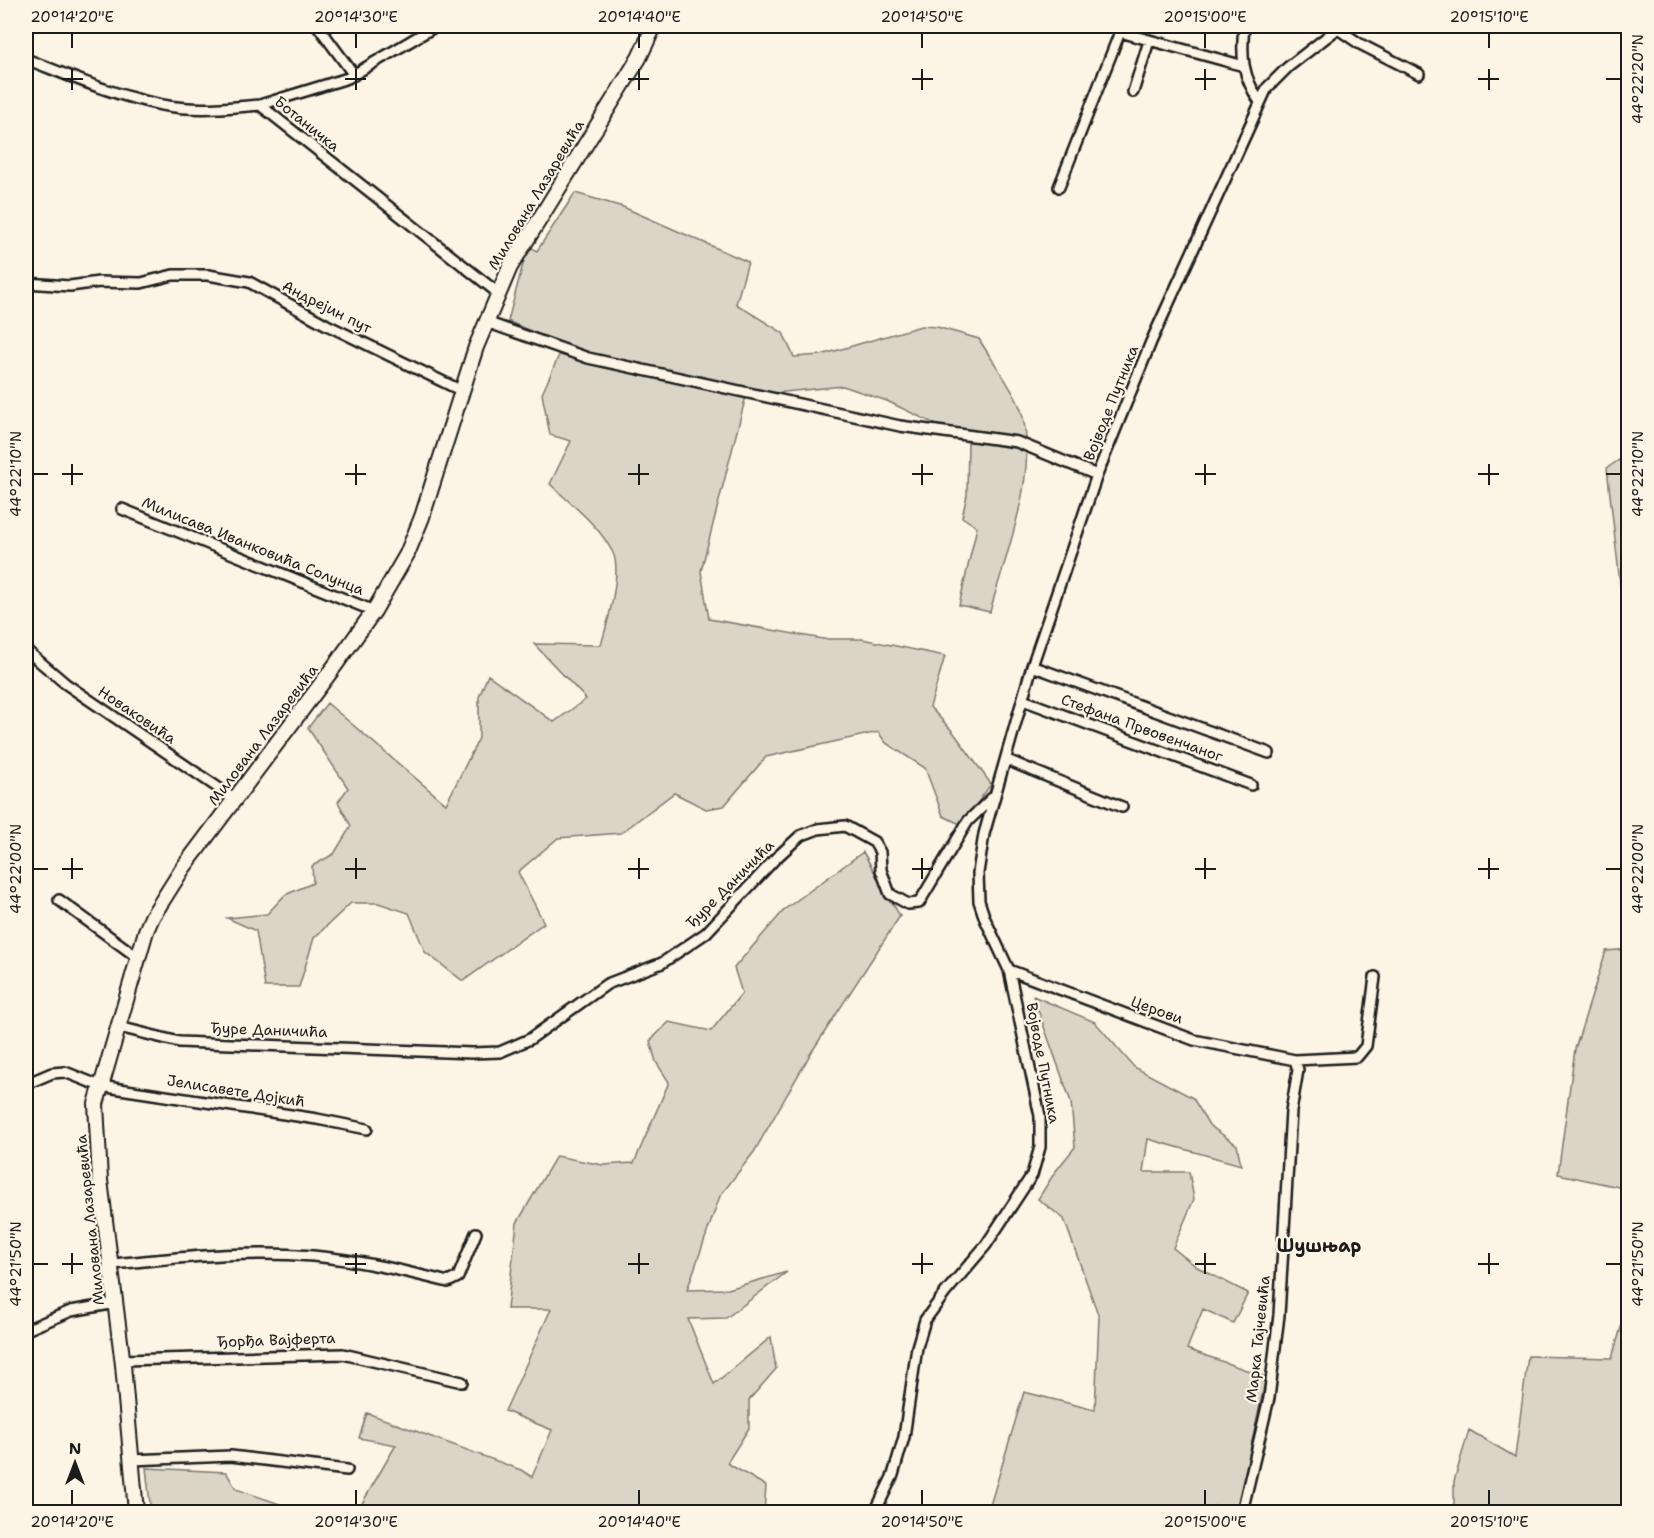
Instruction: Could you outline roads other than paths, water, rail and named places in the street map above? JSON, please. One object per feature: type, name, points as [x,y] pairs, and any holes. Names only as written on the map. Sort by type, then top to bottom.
[{"type":"street","points":[[318,26],[354,75]]},
{"type":"street","points":[[260,105],[354,75],[436,26]]},
{"type":"street","name":"Милована Лазаревића","points":[[136,1512],[117,1303],[96,1139],[96,1104],[152,916],[183,868],[236,800],[374,611],[417,533],[462,391],[498,293],[524,242],[639,58],[654,26]]},
{"type":"street","points":[[1244,26],[1244,66],[1247,83],[1260,102]]},
{"type":"street","points":[[1340,27],[1360,44],[1419,74]]},
{"type":"street","name":"Војводе Путника","points":[[875,1512],[893,1475],[904,1437],[917,1347],[925,1320],[986,1245],[1032,1175],[1040,1147],[1040,1116],[1009,970],[979,901],[978,873],[984,834],[1032,666],[1097,475],[1167,303],[1260,102],[1267,88],[1283,72],[1340,27]]},
{"type":"street","points":[[1059,187],[1121,29],[1149,41],[1244,66]]},
{"type":"street","points":[[1133,92],[1149,41]]},
{"type":"street","name":"Ботаничка","points":[[26,58],[115,93],[164,105],[219,108],[260,105],[498,293]]},
{"type":"street","name":"Андрејин пут","points":[[26,283],[70,286],[99,282],[141,283],[173,275],[208,275],[249,282],[327,325],[462,391]]},
{"type":"street","points":[[486,322],[588,358],[900,426],[1017,442],[1097,475]]},
{"type":"street","name":"Милисава Иванковића Солунца","points":[[122,509],[374,611]]},
{"type":"street","name":"Новаковића","points":[[26,650],[66,684],[236,800]]},
{"type":"street","points":[[1032,666],[1269,753]]},
{"type":"street","name":"Стефана Првовенчаног","points":[[1023,700],[1251,785]]},
{"type":"street","points":[[1007,760],[1122,807]]},
{"type":"street","name":"Ђуре Даничића","points":[[119,1027],[179,1042],[472,1053],[500,1052],[530,1039],[607,984],[662,963],[706,933],[775,859],[800,836],[818,829],[845,826],[874,842],[880,852],[881,870],[890,894],[908,904],[919,903],[968,821],[996,795]]},
{"type":"street","points":[[60,900],[140,959]]},
{"type":"street","name":"Церови","points":[[1009,970],[1194,1040],[1294,1060],[1311,1057],[1353,1058],[1363,1053],[1375,976]]},
{"type":"street","name":"Марка Тајчевића","points":[[1242,1512],[1269,1398],[1279,1315],[1291,1111],[1298,1070],[1294,1060]]},
{"type":"street","name":"Јелисавете Дојкић","points":[[26,1083],[52,1073],[65,1072],[100,1086],[368,1129]]},
{"type":"street","points":[[112,1264],[233,1254],[313,1256],[383,1266],[448,1282],[458,1277],[476,1233]]},
{"type":"street","points":[[26,1330],[71,1311],[117,1303]]},
{"type":"street","name":"Ђорђа Вајферта","points":[[123,1360],[343,1354],[462,1382]]},
{"type":"street","points":[[131,1460],[231,1456],[346,1470]]},
{"type":"district","name":"Шушњар","points":[[1319,1246]]}]
